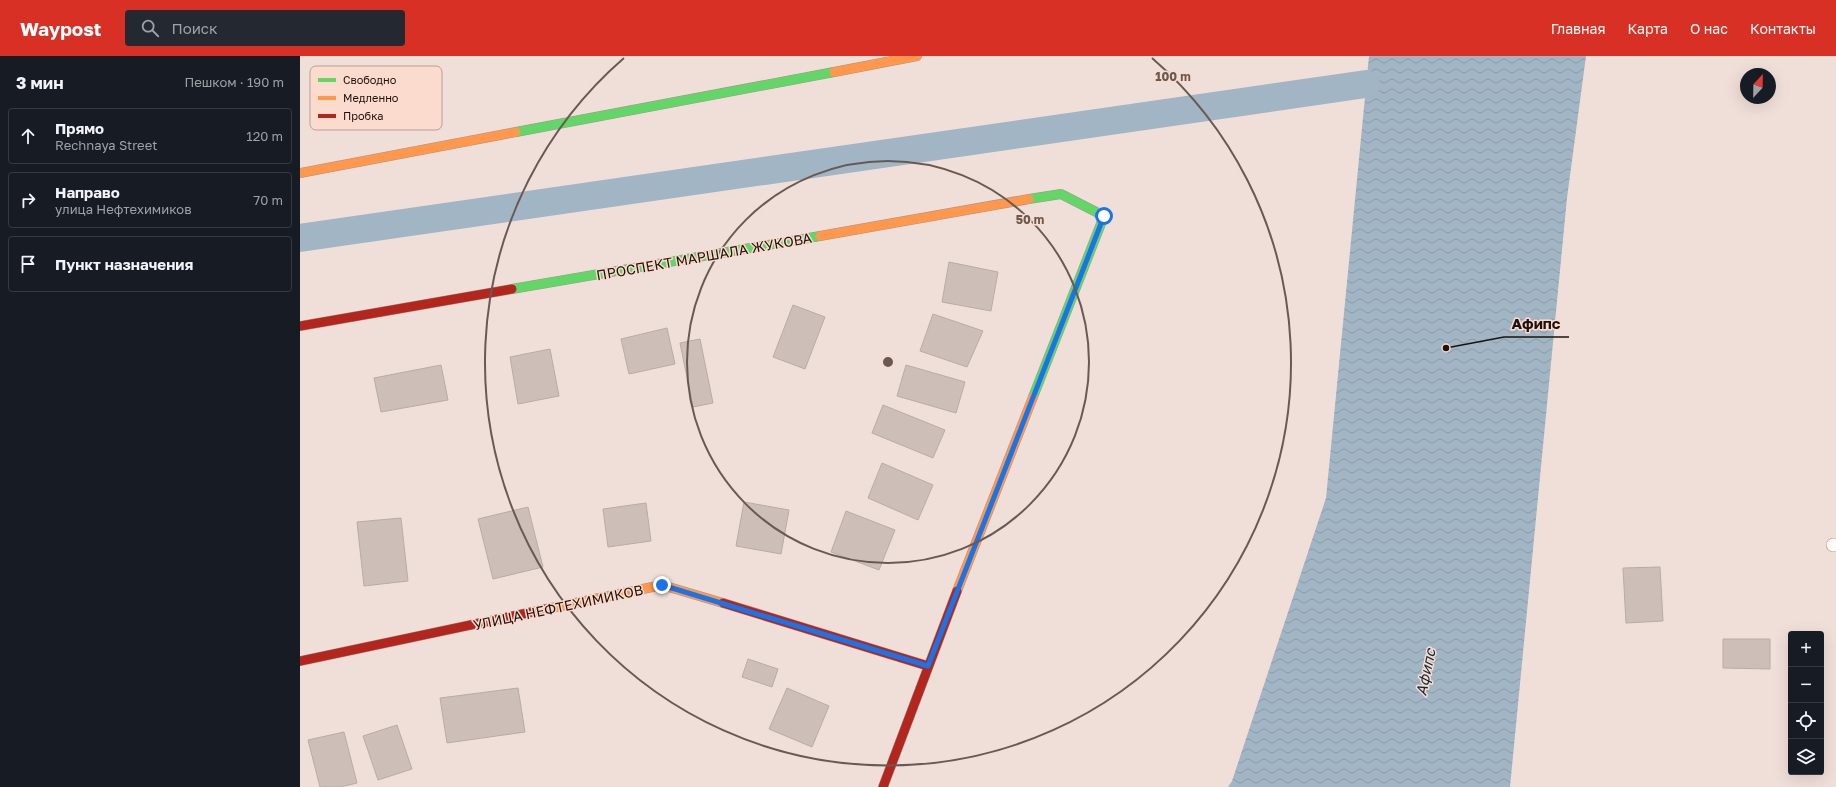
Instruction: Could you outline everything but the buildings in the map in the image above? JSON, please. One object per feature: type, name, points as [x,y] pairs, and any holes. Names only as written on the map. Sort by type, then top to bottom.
[{"type":"street","points":[[300,173],[917,56]]},
{"type":"street","name":"ПРОСПЕКТ МАРШАЛА ЖУКОВА","points":[[300,326],[1061,194],[1104,216],[928,666]]},
{"type":"street","name":"УЛИЦА НЕФТЕХИМИКОВ","points":[[300,661],[662,585],[928,666]]},
{"type":"street","points":[[883,787],[928,666]]},
{"type":"water","name":"Афипс","points":[[1369,56],[1586,56],[1567,198],[1510,787],[1228,787],[1232,781],[1326,498]]},
{"type":"waterway","points":[[300,238],[1366,84]]},
{"type":"traffic: fast","points":[[516,132],[834,72]]},
{"type":"traffic: fast","points":[[1029,199],[1061,194],[1104,216],[1033,397]]},
{"type":"traffic: fast","points":[[512,289],[820,236]]},
{"type":"traffic: slow","points":[[834,72],[917,56]]},
{"type":"traffic: slow","points":[[300,173],[516,132]]},
{"type":"traffic: slow","points":[[820,236],[1029,199]]},
{"type":"traffic: slow","points":[[957,591],[1033,397]]},
{"type":"traffic: slow","points":[[546,609],[662,585],[723,603]]},
{"type":"traffic: jam","points":[[300,326],[512,289]]},
{"type":"traffic: jam","points":[[883,787],[957,591]]},
{"type":"traffic: jam","points":[[723,603],[928,666]]},
{"type":"traffic: jam","points":[[300,661],[546,609]]},
{"type":"place","name":"Афипс","points":[[1446,348]]},
{"type":"route","points":[[662,585],[928,666],[1104,216]]}]
